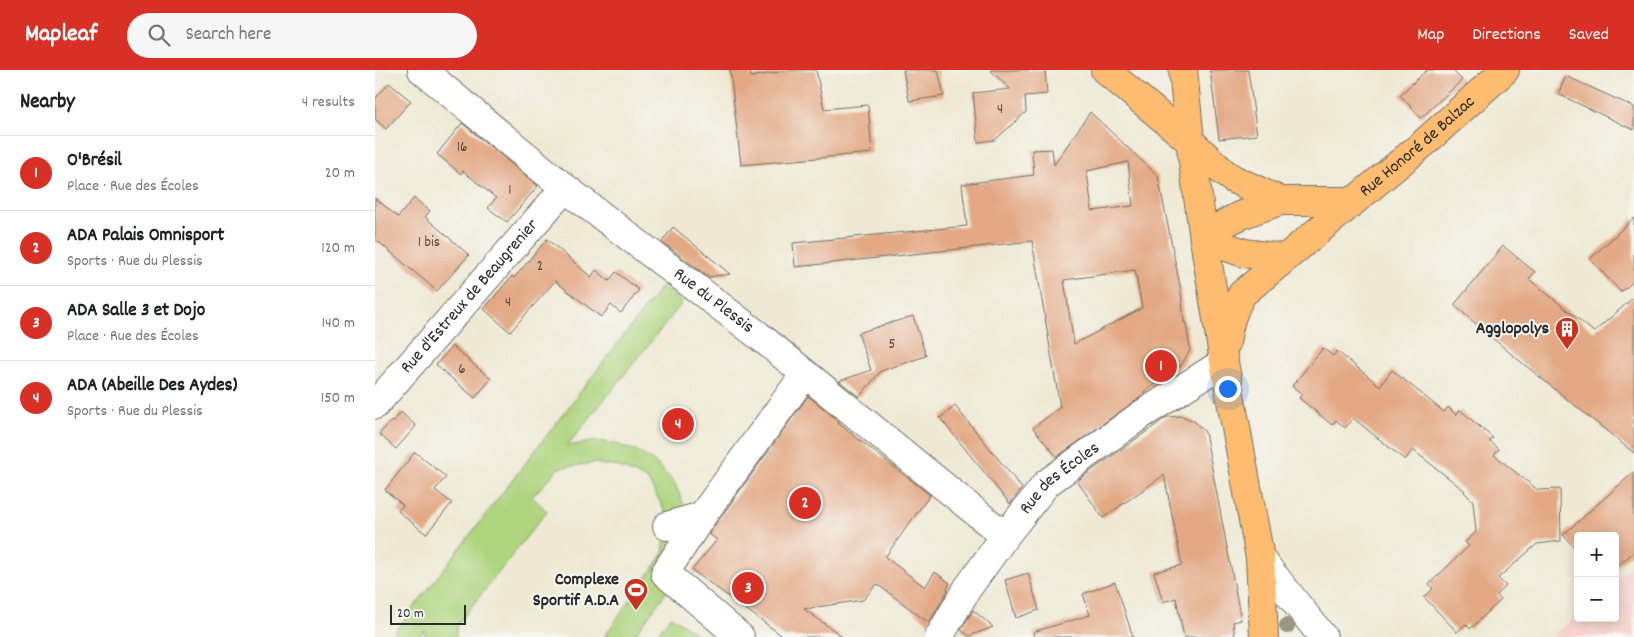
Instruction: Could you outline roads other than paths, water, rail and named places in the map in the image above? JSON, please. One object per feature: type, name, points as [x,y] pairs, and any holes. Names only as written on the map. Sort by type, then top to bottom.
[{"type":"main road","name":"Rue Honoré de Balzac","points":[[1105,70],[1233,179],[1281,201],[1352,201]]},
{"type":"main road","points":[[1183,70],[1190,142],[1204,239],[1224,362],[1260,558],[1264,637]]},
{"type":"main road","name":"Rue Honoré de Balzac","points":[[1224,362],[1227,328],[1232,311],[1242,294],[1283,258],[1424,143],[1505,70]]},
{"type":"main road","points":[[1204,239],[1227,221],[1281,201]]},
{"type":"main road","points":[[1204,239],[1244,253],[1283,258]]},
{"type":"street","name":"Rue du Plessis","points":[[422,70],[565,188],[758,335],[1005,536]]},
{"type":"street","name":"Rue d'Estreux de Beaugrenier","points":[[375,405],[565,188]]},
{"type":"street","name":"Rue des Écoles","points":[[939,637],[967,589],[1005,536],[1047,483],[1141,415],[1224,362]]},
{"type":"street","points":[[740,637],[665,572],[702,516],[805,374]]},
{"type":"street","points":[[667,526],[702,516]]},
{"type":"street","points":[[1260,558],[1323,637]]},
{"type":"place","name":"Agglopolys","points":[[1567,350]]},
{"type":"place","name":"O'Brésil","points":[[1161,366]]},
{"type":"place","name":"ADA (Abeille Des Aydes)","points":[[678,424]]},
{"type":"place","name":"ADA Palais Omnisport","points":[[805,503]]},
{"type":"place","name":"ADA Salle 3 et Dojo","points":[[748,588]]},
{"type":"place","name":"Complexe Sportif A.D.A","points":[[636,611]]}]
